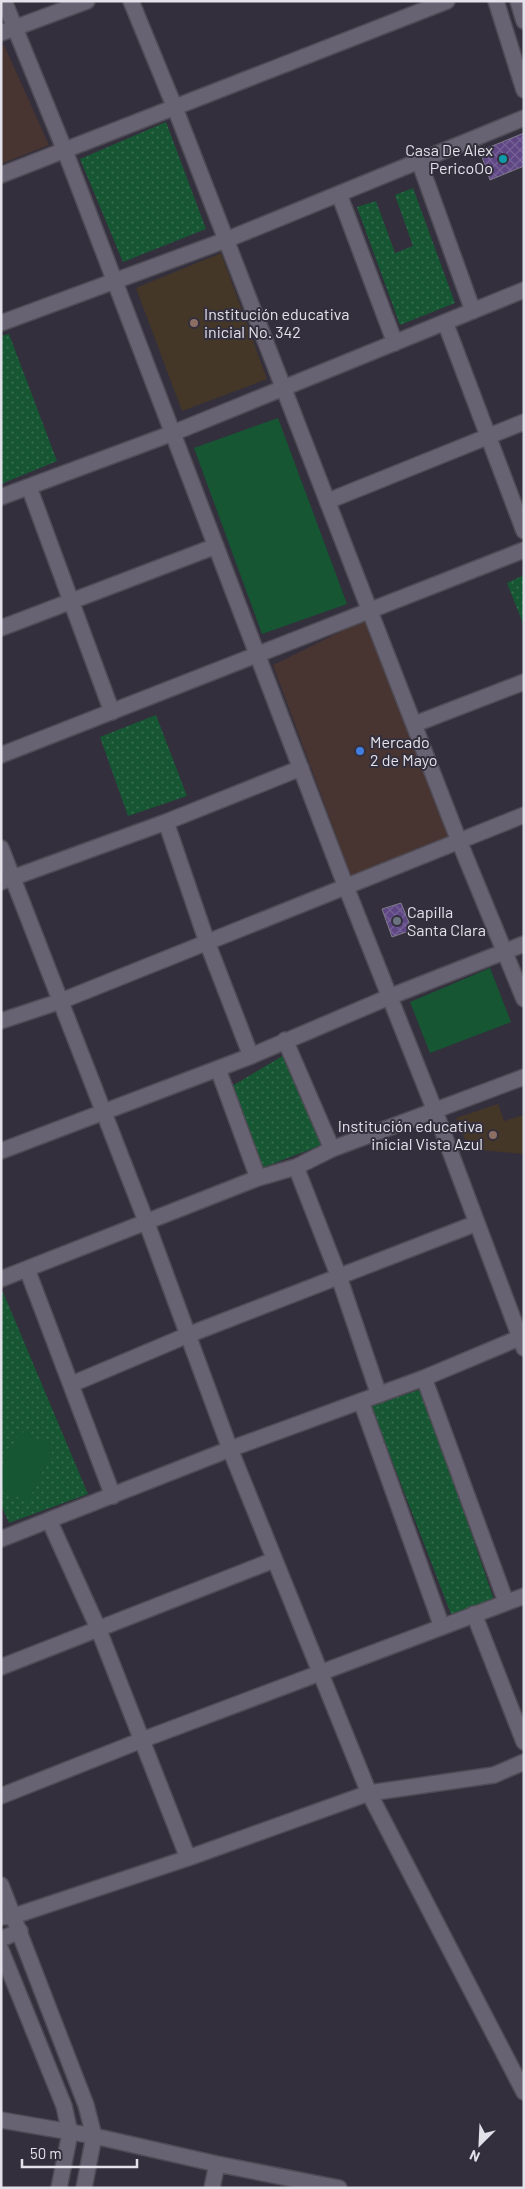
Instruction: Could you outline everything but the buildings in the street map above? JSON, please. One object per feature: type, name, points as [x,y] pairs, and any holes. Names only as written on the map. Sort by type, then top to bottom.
[{"type":"street","points":[[2,1537],[113,1496],[230,1449],[522,1341],[435,1111],[257,655],[65,150],[8,31],[4,1]]},
{"type":"street","points":[[8,31],[87,1]]},
{"type":"street","points":[[131,1],[175,108],[459,841],[524,999]]},
{"type":"street","points":[[1,175],[447,1]]},
{"type":"street","points":[[496,1],[524,90]]},
{"type":"street","points":[[518,1],[524,21]]},
{"type":"street","points":[[1,323],[226,240],[524,118]]},
{"type":"street","points":[[419,161],[473,311]]},
{"type":"street","points":[[339,194],[395,343]]},
{"type":"street","points":[[1,497],[173,433],[524,290]]},
{"type":"street","points":[[445,322],[524,531]]},
{"type":"street","points":[[328,501],[524,422]]},
{"type":"street","points":[[29,486],[112,712]]},
{"type":"street","points":[[1,628],[216,546]]},
{"type":"street","points":[[1,755],[524,550]]},
{"type":"street","points":[[415,724],[524,682]]},
{"type":"street","points":[[7,880],[166,822],[301,768]]},
{"type":"street","points":[[1,1021],[61,1001],[524,815]]},
{"type":"street","points":[[166,822],[207,942],[251,1056]]},
{"type":"street","points":[[1,848],[7,880],[61,1001],[146,1221],[230,1449],[369,1793],[524,2092]]},
{"type":"street","points":[[1,1151],[251,1056],[389,997],[524,944]]},
{"type":"street","points":[[285,1040],[332,1149]]},
{"type":"street","points":[[218,1068],[258,1178]]},
{"type":"street","points":[[1,1279],[258,1178],[296,1166],[332,1149],[524,1077]]},
{"type":"street","points":[[296,1166],[339,1277],[379,1395]]},
{"type":"street","points":[[72,1384],[188,1335],[477,1223]]},
{"type":"street","points":[[26,1269],[72,1384],[113,1496]]},
{"type":"street","points":[[424,1378],[506,1602]]},
{"type":"street","points":[[361,1401],[442,1627]]},
{"type":"street","points":[[49,1520],[98,1628],[188,1858]]},
{"type":"street","points":[[1,1667],[274,1560]]},
{"type":"street","points":[[1,1796],[142,1740],[524,1596]]},
{"type":"street","points":[[474,1614],[524,1742]]},
{"type":"street","points":[[8,1916],[188,1858],[369,1793],[494,1775],[524,1762]]},
{"type":"street","points":[[1,1885],[8,1916],[20,1931],[86,2105],[94,2136],[84,2188]]},
{"type":"street","points":[[1,1939],[20,1931]]},
{"type":"street","points":[[1,1950],[64,2106],[70,2133],[59,2188]]},
{"type":"street","points":[[1,2120],[94,2136],[217,2164],[339,2188]]},
{"type":"street","points":[[212,2188],[217,2164]]},
{"type":"shaded area","points":[[4,45],[49,145],[1,164],[1,46]]},
{"type":"shaded area","points":[[221,253],[267,379],[182,411],[136,288]]},
{"type":"shaded area","name":"Mercado 2 de Mayo","points":[[366,619],[448,837],[351,876],[273,665]]},
{"type":"shaded area","name":"Institución educativa inicial Vista Azul","points":[[498,1104],[504,1121],[524,1115],[524,1154],[469,1149],[456,1118]]},
{"type":"green space","points":[[166,122],[206,229],[123,262],[80,159]]},
{"type":"green space","points":[[413,188],[455,303],[400,325],[357,207],[376,201],[395,253],[413,246],[395,195]]},
{"type":"green space","points":[[9,334],[57,461],[1,484],[1,336]]},
{"type":"green space","points":[[278,418],[347,604],[262,634],[194,448]]},
{"type":"green space","points":[[524,575],[524,626],[507,583]]},
{"type":"green space","points":[[156,715],[187,796],[128,816],[100,737]]},
{"type":"green space","points":[[490,968],[511,1022],[430,1053],[410,1002]]},
{"type":"green space","points":[[284,1055],[327,1143],[259,1169],[227,1089]]},
{"type":"green space","points":[[3,1292],[88,1494],[9,1523],[1,1505],[1,1293]]},
{"type":"green space","points":[[422,1389],[494,1600],[451,1614],[371,1406]]},
{"type":"green space","points":[[20,1431],[54,1447],[28,1502],[1,1489],[1,1468]]},
{"type":"place","name":"Casa De Alex PericoOo","points":[[503,159]]},
{"type":"place","name":"Institución educativa inicial No. 342","points":[[194,323]]},
{"type":"place","name":"Mercado 2 de Mayo","points":[[360,751]]},
{"type":"place","name":"Capilla Santa Clara","points":[[397,921]]},
{"type":"place","name":"Institución educativa inicial Vista Azul","points":[[493,1135]]}]
